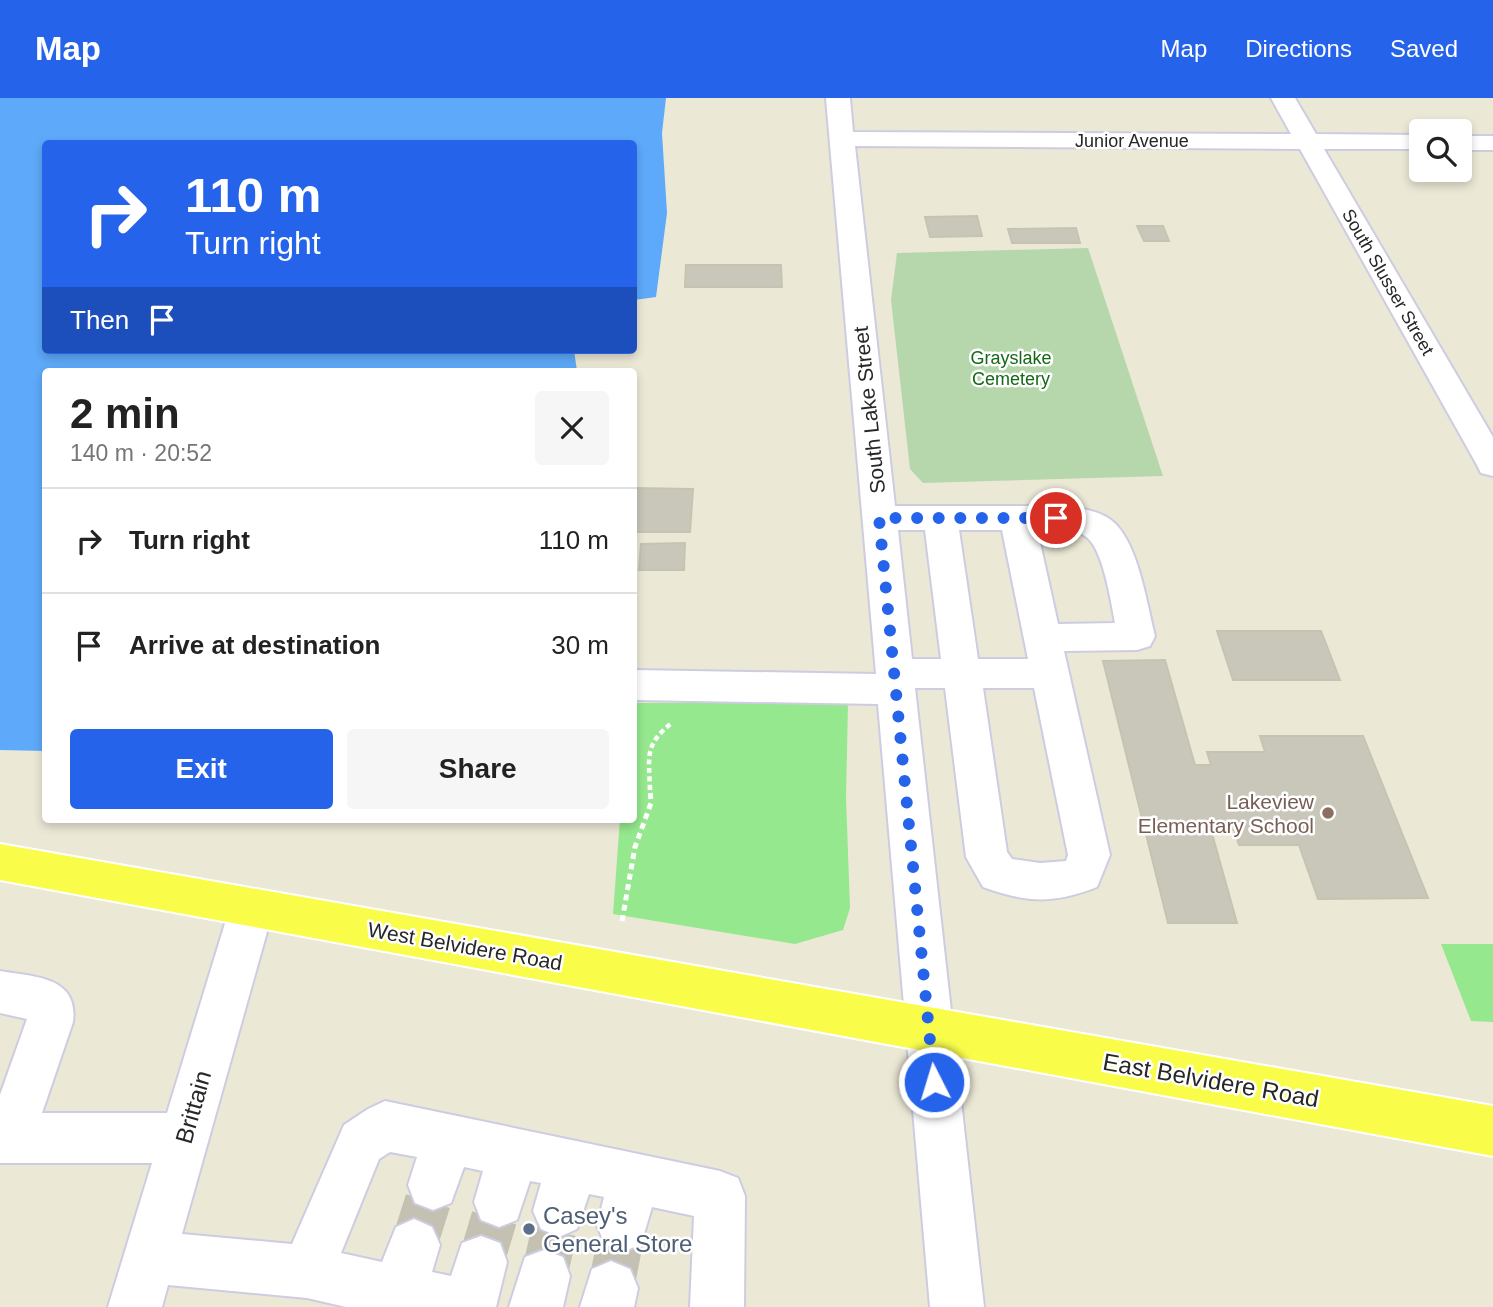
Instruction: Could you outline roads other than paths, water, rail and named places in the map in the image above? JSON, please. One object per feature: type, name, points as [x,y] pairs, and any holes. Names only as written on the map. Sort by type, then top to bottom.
[{"type":"main road","name":"West Belvidere Road","points":[[0,862],[929,1030]]},
{"type":"main road","name":"East Belvidere Road","points":[[929,1030],[1493,1131]]},
{"type":"street","name":"South Lake Street","points":[[838,98],[957,1307]]},
{"type":"street","name":"South Slusser Street","points":[[1283,98],[1493,466]]},
{"type":"street","name":"Junior Avenue","points":[[842,139],[1409,142]]},
{"type":"street","points":[[1472,143],[1493,143]]},
{"type":"street","points":[[637,685],[895,682],[961,674],[1137,636],[1111,541],[1100,528],[1056,518],[879,518]]},
{"type":"street","points":[[940,518],[987,857],[998,874],[1032,883],[1065,881],[1082,874],[1089,855],[1017,518]]},
{"type":"street","name":"Brittain","points":[[135,1307],[252,907]]},
{"type":"street","points":[[0,992],[46,1001],[52,1008],[50,1022],[4,1139],[184,1138]]},
{"type":"street","points":[[307,1272],[361,1142],[385,1126],[720,1196],[717,1307]]},
{"type":"street","points":[[433,1185],[448,1139]]},
{"type":"street","points":[[499,1202],[513,1152]]},
{"type":"street","points":[[559,1212],[572,1164]]},
{"type":"street","points":[[623,1226],[633,1177]]},
{"type":"street","points":[[149,1257],[307,1272],[407,1269],[473,1292]]},
{"type":"water","points":[[0,98],[666,98],[662,133],[667,213],[656,297],[637,300],[637,140],[42,140],[42,354],[575,354],[577,368],[42,368],[42,751],[0,750]]},
{"type":"tunnel","points":[[414,1245],[433,1185]]},
{"type":"tunnel","points":[[481,1262],[499,1202]]},
{"type":"tunnel","points":[[544,1276],[559,1211]]},
{"type":"tunnel","points":[[611,1288],[623,1226]]},
{"type":"place","name":"Lakeview Elementary School","points":[[1328,813]]},
{"type":"place","name":"Casey's General Store","points":[[529,1229]]},
{"type":"park label","name":"Grayslake Cemetery","points":[[1011,368]]}]
